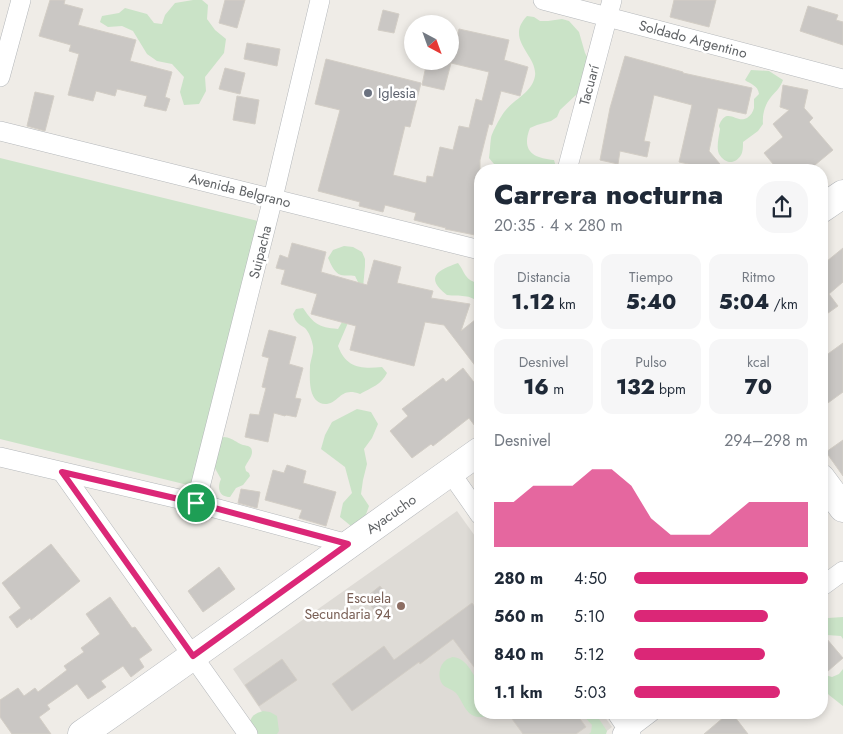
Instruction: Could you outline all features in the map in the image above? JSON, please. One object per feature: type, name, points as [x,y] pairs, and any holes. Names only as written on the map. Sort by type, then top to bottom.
[{"type":"street","points":[[0,77],[21,0]]},
{"type":"street","name":"Suipacha","points":[[196,503],[273,198],[320,0]]},
{"type":"street","name":"Soldado Argentino","points":[[543,0],[609,8],[843,79]]},
{"type":"street","name":"Tacuarí","points":[[569,164],[609,8]]},
{"type":"street","name":"Avenida Belgrano","points":[[0,131],[474,248]]},
{"type":"street","points":[[828,204],[843,194]]},
{"type":"street","name":"Ayacucho","points":[[82,734],[474,455]]},
{"type":"street","points":[[0,457],[196,503],[348,544]]},
{"type":"street","points":[[62,472],[248,734]]},
{"type":"street","points":[[450,472],[474,506]]},
{"type":"street","points":[[828,488],[843,508]]},
{"type":"street","points":[[828,582],[843,571]]},
{"type":"street","points":[[620,719],[627,732],[643,719]]},
{"type":"shaded area","name":"Escuela Secundaria 94","points":[[457,511],[474,535],[474,719],[606,719],[612,727],[603,734],[277,734],[233,669]]},
{"type":"green space","points":[[202,0],[208,5],[207,19],[215,30],[226,39],[224,53],[205,77],[206,91],[199,104],[184,105],[180,92],[184,77],[172,64],[157,61],[147,54],[133,31],[122,26],[108,27],[100,22],[102,16],[119,13],[125,8],[147,14],[154,23],[162,24],[165,15],[175,3]]},
{"type":"green space","points":[[527,16],[534,17],[540,21],[562,19],[569,21],[579,32],[589,60],[586,81],[577,94],[560,110],[557,117],[530,128],[527,142],[528,148],[535,155],[554,160],[555,164],[494,164],[489,158],[492,135],[497,124],[505,111],[527,91],[535,76],[535,68],[520,40],[521,25]]},
{"type":"green space","points":[[751,70],[769,71],[783,80],[767,103],[763,124],[758,131],[743,142],[739,158],[730,162],[724,160],[718,151],[719,126],[726,117],[744,119],[752,112],[754,99],[759,94],[755,87],[745,80]]},
{"type":"green space","points":[[0,158],[258,221],[192,486],[0,439]]},
{"type":"green space","points":[[344,246],[353,247],[362,252],[365,266],[363,288],[338,346],[345,359],[355,366],[367,368],[382,367],[387,373],[379,383],[360,394],[348,392],[334,401],[325,404],[315,399],[312,394],[310,365],[313,348],[311,339],[305,328],[295,320],[293,314],[296,309],[303,308],[317,324],[338,329],[349,310],[354,288],[358,282],[355,276],[341,275],[336,272],[328,258],[333,250]]},
{"type":"green space","points":[[458,263],[465,275],[474,281],[474,300],[465,296],[447,295],[440,289],[435,279],[436,275],[445,268]]},
{"type":"green space","points":[[357,409],[371,412],[378,424],[372,438],[364,449],[367,464],[361,494],[369,506],[364,520],[351,526],[340,517],[343,503],[352,493],[345,467],[321,449],[325,435],[332,422]]},
{"type":"green space","points":[[221,438],[230,438],[252,450],[245,467],[250,476],[243,485],[236,488],[230,497],[221,494],[219,486],[221,479],[212,463]]},
{"type":"green space","points":[[843,617],[843,639],[841,636],[828,635],[828,618]]},
{"type":"green space","points":[[453,657],[458,658],[469,667],[474,675],[474,716],[467,710],[456,693],[441,682],[440,668],[446,660]]},
{"type":"green space","points":[[843,669],[843,706],[828,694],[828,676],[832,677],[839,674]]},
{"type":"green space","points":[[263,711],[277,716],[279,731],[277,734],[253,734],[250,725],[251,719],[255,714]]},
{"type":"green space","points":[[586,719],[599,719],[607,731],[606,734],[589,734],[592,725]]},
{"type":"building","points":[[50,0],[65,0],[64,4],[83,9],[78,25],[136,40],[130,61],[172,72],[165,97],[170,99],[166,111],[144,106],[147,96],[117,89],[115,96],[96,91],[93,101],[68,95],[79,54],[69,51],[71,45],[39,36]]},
{"type":"building","points":[[225,0],[245,0],[237,28],[219,23]]},
{"type":"building","points":[[674,0],[716,0],[709,27],[670,17]]},
{"type":"building","points":[[808,6],[838,15],[836,20],[843,22],[843,45],[800,31]]},
{"type":"building","points":[[383,10],[399,14],[394,33],[378,30]]},
{"type":"building","points":[[459,29],[509,40],[504,60],[528,67],[520,96],[501,91],[492,125],[489,124],[480,164],[474,164],[474,235],[414,220],[416,213],[385,205],[383,212],[359,206],[360,202],[318,191],[340,110],[315,104],[326,59],[421,83],[410,127],[405,126],[393,175],[426,183],[427,176],[433,177],[440,147],[453,150],[459,126],[469,128],[476,99],[482,101],[489,72],[459,65]]},
{"type":"building","points":[[247,43],[280,49],[277,66],[244,59]]},
{"type":"building","points":[[625,56],[683,73],[752,88],[746,114],[718,108],[709,151],[720,164],[688,164],[679,162],[692,105],[654,95],[644,141],[650,142],[647,157],[620,151],[618,164],[600,160],[610,108]]},
{"type":"building","points":[[225,68],[245,73],[240,94],[219,89]]},
{"type":"building","points":[[425,70],[449,70],[444,90],[422,85]]},
{"type":"building","points":[[783,85],[808,90],[804,108],[813,118],[809,122],[833,150],[816,164],[773,164],[764,153],[783,137],[773,124],[789,110],[780,107]]},
{"type":"building","points":[[35,92],[54,96],[45,131],[27,126]]},
{"type":"building","points":[[237,96],[259,100],[255,124],[233,120]]},
{"type":"building","points":[[292,243],[326,252],[321,272],[367,285],[374,260],[401,267],[397,283],[433,291],[431,298],[470,304],[461,331],[474,321],[474,364],[444,325],[425,322],[414,366],[350,350],[356,326],[311,314],[317,294],[281,284],[285,270],[276,268],[280,255],[288,258]]},
{"type":"building","points":[[843,248],[843,282],[829,294],[838,306],[828,313],[828,260]]},
{"type":"building","points":[[269,330],[296,337],[289,364],[303,368],[295,398],[301,399],[296,417],[274,413],[268,442],[245,437],[250,414],[259,415],[266,388],[262,387],[269,358],[262,356]]},
{"type":"building","points":[[843,343],[843,392],[828,403],[828,354]]},
{"type":"building","points":[[463,368],[474,382],[474,425],[469,418],[433,446],[431,444],[412,458],[390,431],[408,416],[402,409],[443,378],[446,382]]},
{"type":"building","points":[[843,440],[843,476],[828,455],[828,451]]},
{"type":"building","points":[[287,465],[306,471],[303,483],[336,492],[326,526],[299,518],[302,510],[265,500],[273,470],[284,473]]},
{"type":"building","points":[[241,489],[260,492],[257,508],[238,503]]},
{"type":"building","points":[[51,544],[80,581],[31,620],[30,618],[17,628],[9,617],[21,608],[2,583]]},
{"type":"building","points":[[219,567],[235,589],[203,612],[188,591]]},
{"type":"building","points":[[380,586],[393,603],[378,615],[365,598]]},
{"type":"building","points":[[110,597],[132,628],[135,627],[152,650],[139,659],[144,667],[131,677],[123,666],[101,681],[106,687],[88,699],[77,684],[47,705],[50,709],[39,717],[51,734],[12,734],[0,717],[0,700],[18,688],[24,696],[35,688],[38,692],[67,670],[64,666],[84,652],[81,648],[100,634],[86,614]]},
{"type":"building","points":[[472,603],[474,606],[474,667],[453,639],[352,711],[332,684],[384,646],[394,660]]},
{"type":"building","points":[[828,640],[843,658],[828,671]]},
{"type":"building","points":[[282,659],[297,680],[259,706],[245,685]]},
{"type":"building","points":[[512,719],[580,719],[586,727],[576,734],[523,734]]},
{"type":"building","points":[[722,719],[736,719],[748,734],[704,734]]},
{"type":"place","name":"Iglesia","points":[[368,93]]},
{"type":"place","name":"Escuela Secundaria 94","points":[[401,606]]},
{"type":"route","points":[[62,472],[196,503],[348,544],[193,656],[62,472]]}]
